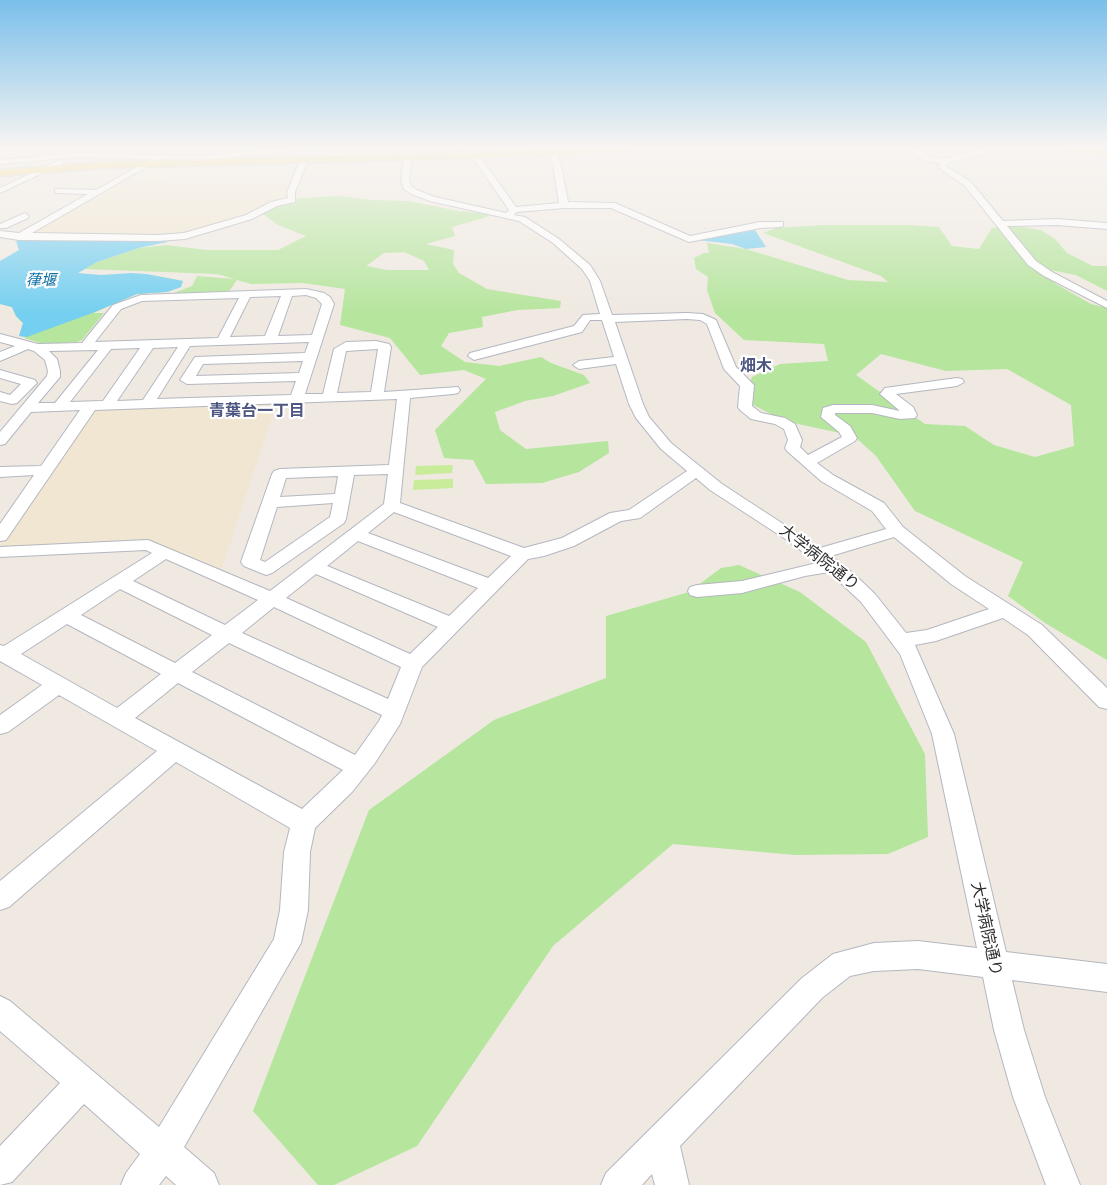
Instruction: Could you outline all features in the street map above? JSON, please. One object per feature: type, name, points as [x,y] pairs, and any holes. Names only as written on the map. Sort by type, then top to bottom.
[{"type":"street","points":[[2,245],[77,203]]},
{"type":"street","points":[[1,229],[19,236],[158,238],[184,236],[249,217],[277,203]]},
{"type":"street","name":"大学病院通り","points":[[459,203],[512,212],[556,241],[586,267],[595,281],[643,418],[666,446],[696,472],[826,560],[868,598],[909,652],[943,734],[1009,1030],[1029,1098],[1063,1185]]},
{"type":"street","points":[[507,203],[512,212],[557,208],[564,205],[612,205],[689,239],[766,224],[780,224]]},
{"type":"street","points":[[983,203],[1032,263],[1048,274],[1107,305]]},
{"type":"street","points":[[1,229],[25,216]]},
{"type":"street","points":[[1000,224],[1064,223],[1107,226]]},
{"type":"street","points":[[1,229],[32,229]]},
{"type":"street","points":[[86,346],[117,307],[129,301],[156,296],[306,292],[326,298],[328,304],[297,398]]},
{"type":"street","points":[[270,340],[288,293]]},
{"type":"street","points":[[222,341],[246,294]]},
{"type":"street","points":[[474,356],[578,329],[587,317],[703,317],[712,322],[730,369],[747,385],[745,407],[756,416],[780,421],[790,427],[795,440],[792,448],[807,462],[827,478],[878,507],[897,531],[958,580],[1035,630],[1107,701]]},
{"type":"street","points":[[0,338],[32,347],[51,359],[53,377],[2,437]]},
{"type":"street","points":[[0,357],[32,347],[316,338]]},
{"type":"street","points":[[148,403],[186,343]]},
{"type":"street","points":[[108,404],[149,344]]},
{"type":"street","points":[[60,406],[108,345]]},
{"type":"street","points":[[329,397],[340,349],[346,346],[384,347],[377,396]]},
{"type":"street","points":[[303,376],[186,380],[199,360],[309,357]]},
{"type":"street","points":[[585,361],[622,360]]},
{"type":"street","points":[[0,374],[30,383],[12,400],[0,396]]},
{"type":"street","points":[[807,462],[850,438],[845,429],[828,417],[828,411],[833,409],[872,410],[910,415],[908,410],[887,394],[890,391],[957,382]]},
{"type":"street","points":[[27,408],[404,395],[453,390]]},
{"type":"street","points":[[118,719],[392,506],[404,395]]},
{"type":"street","points":[[0,536],[91,405]]},
{"type":"street","points":[[347,471],[338,519],[266,569],[250,562],[280,474],[347,471],[396,469]]},
{"type":"street","points":[[0,472],[46,470]]},
{"type":"street","points":[[392,506],[523,554],[538,552],[568,542],[616,517],[634,514],[696,472]]},
{"type":"street","points":[[270,502],[342,498]]},
{"type":"street","points":[[698,592],[742,587],[804,570],[897,531]]},
{"type":"street","points":[[356,534],[491,586]]},
{"type":"street","points":[[0,552],[148,545],[272,599],[413,664]]},
{"type":"street","points":[[2,654],[66,616],[164,553]]},
{"type":"street","points":[[138,1185],[164,1150],[287,943],[294,910],[296,852],[304,823],[344,785],[389,724],[413,664],[523,554]]},
{"type":"street","points":[[314,567],[452,624]]},
{"type":"street","points":[[120,582],[394,712]]},
{"type":"street","points":[[902,641],[929,636],[1006,610]]},
{"type":"street","points":[[66,616],[358,767]]},
{"type":"street","points":[[2,654],[304,823]]},
{"type":"street","points":[[0,726],[58,685]]},
{"type":"street","points":[[0,898],[174,750]]},
{"type":"street","points":[[618,1185],[812,988],[843,964],[874,957],[918,954],[1107,978]]},
{"type":"street","points":[[1,1014],[164,1150],[202,1185]]},
{"type":"street","points":[[0,1170],[83,1082]]},
{"type":"street","points":[[662,1142],[672,1185]]},
{"type":"shaded area","points":[[82,203],[271,203],[259,206],[255,212],[174,236],[28,235]]},
{"type":"shaded area","points":[[277,402],[221,571],[151,541],[0,548],[0,542],[92,410]]},
{"type":"green space","points":[[282,203],[420,203],[458,211],[489,214],[487,217],[452,227],[455,236],[426,244],[454,250],[453,264],[459,273],[487,289],[561,301],[560,308],[517,310],[482,317],[483,327],[449,333],[441,346],[465,362],[499,366],[541,357],[551,363],[584,375],[590,383],[553,396],[525,401],[495,412],[500,430],[526,449],[608,441],[609,453],[579,472],[542,483],[486,484],[473,460],[444,458],[435,430],[486,379],[464,370],[420,375],[390,338],[340,325],[345,289],[303,283],[251,284],[237,280],[228,293],[171,294],[192,286],[197,276],[235,279],[217,274],[84,269],[97,262],[139,248],[166,245],[207,250],[278,250],[306,236],[278,225],[263,214],[273,206]],"holes":[[[404,252],[424,261],[429,270],[387,270],[366,266],[384,253]]]},
{"type":"green space","points":[[824,225],[911,225],[939,227],[952,246],[979,249],[992,228],[1016,226],[1041,230],[1055,239],[1067,253],[1093,266],[1107,266],[1107,291],[1076,275],[1040,268],[1056,284],[1091,304],[1107,308],[1107,660],[1045,623],[1008,596],[1023,562],[915,511],[876,456],[854,436],[784,421],[744,400],[752,377],[780,364],[828,361],[824,344],[744,340],[715,313],[707,290],[708,277],[696,269],[694,258],[704,253],[709,253],[707,243],[746,249],[848,280],[888,282],[881,276],[763,233],[776,228]],"holes":[[[881,354],[946,371],[1007,369],[1071,405],[1074,446],[1035,457],[994,445],[965,426],[925,424],[856,375]]]},
{"type":"green space","points":[[146,274],[183,281],[181,287],[167,292],[137,294],[93,313],[104,313],[82,340],[77,342],[44,344],[19,336],[23,323],[16,316],[12,307],[0,304]]},
{"type":"green space","points":[[453,465],[452,473],[415,475],[416,466]]},
{"type":"green space","points":[[453,479],[453,488],[413,490],[414,480]]},
{"type":"green space","points":[[739,565],[800,592],[866,642],[925,754],[928,837],[888,854],[795,855],[673,844],[553,946],[417,1146],[334,1185],[318,1185],[253,1111],[369,810],[494,720],[606,678],[606,616],[689,592],[721,568]]},
{"type":"water","points":[[755,230],[766,247],[746,249],[732,244],[697,240]]},
{"type":"water","name":"葎堰","points":[[21,238],[167,241],[97,262],[78,273],[101,275],[146,274],[183,281],[181,287],[167,292],[137,294],[27,337],[19,336],[23,323],[16,316],[12,307],[0,304],[0,261],[19,250],[16,241]]},
{"type":"district","name":"畑木","points":[[756,366]]},
{"type":"district","name":"青葉台一丁目","points":[[257,411]]}]
